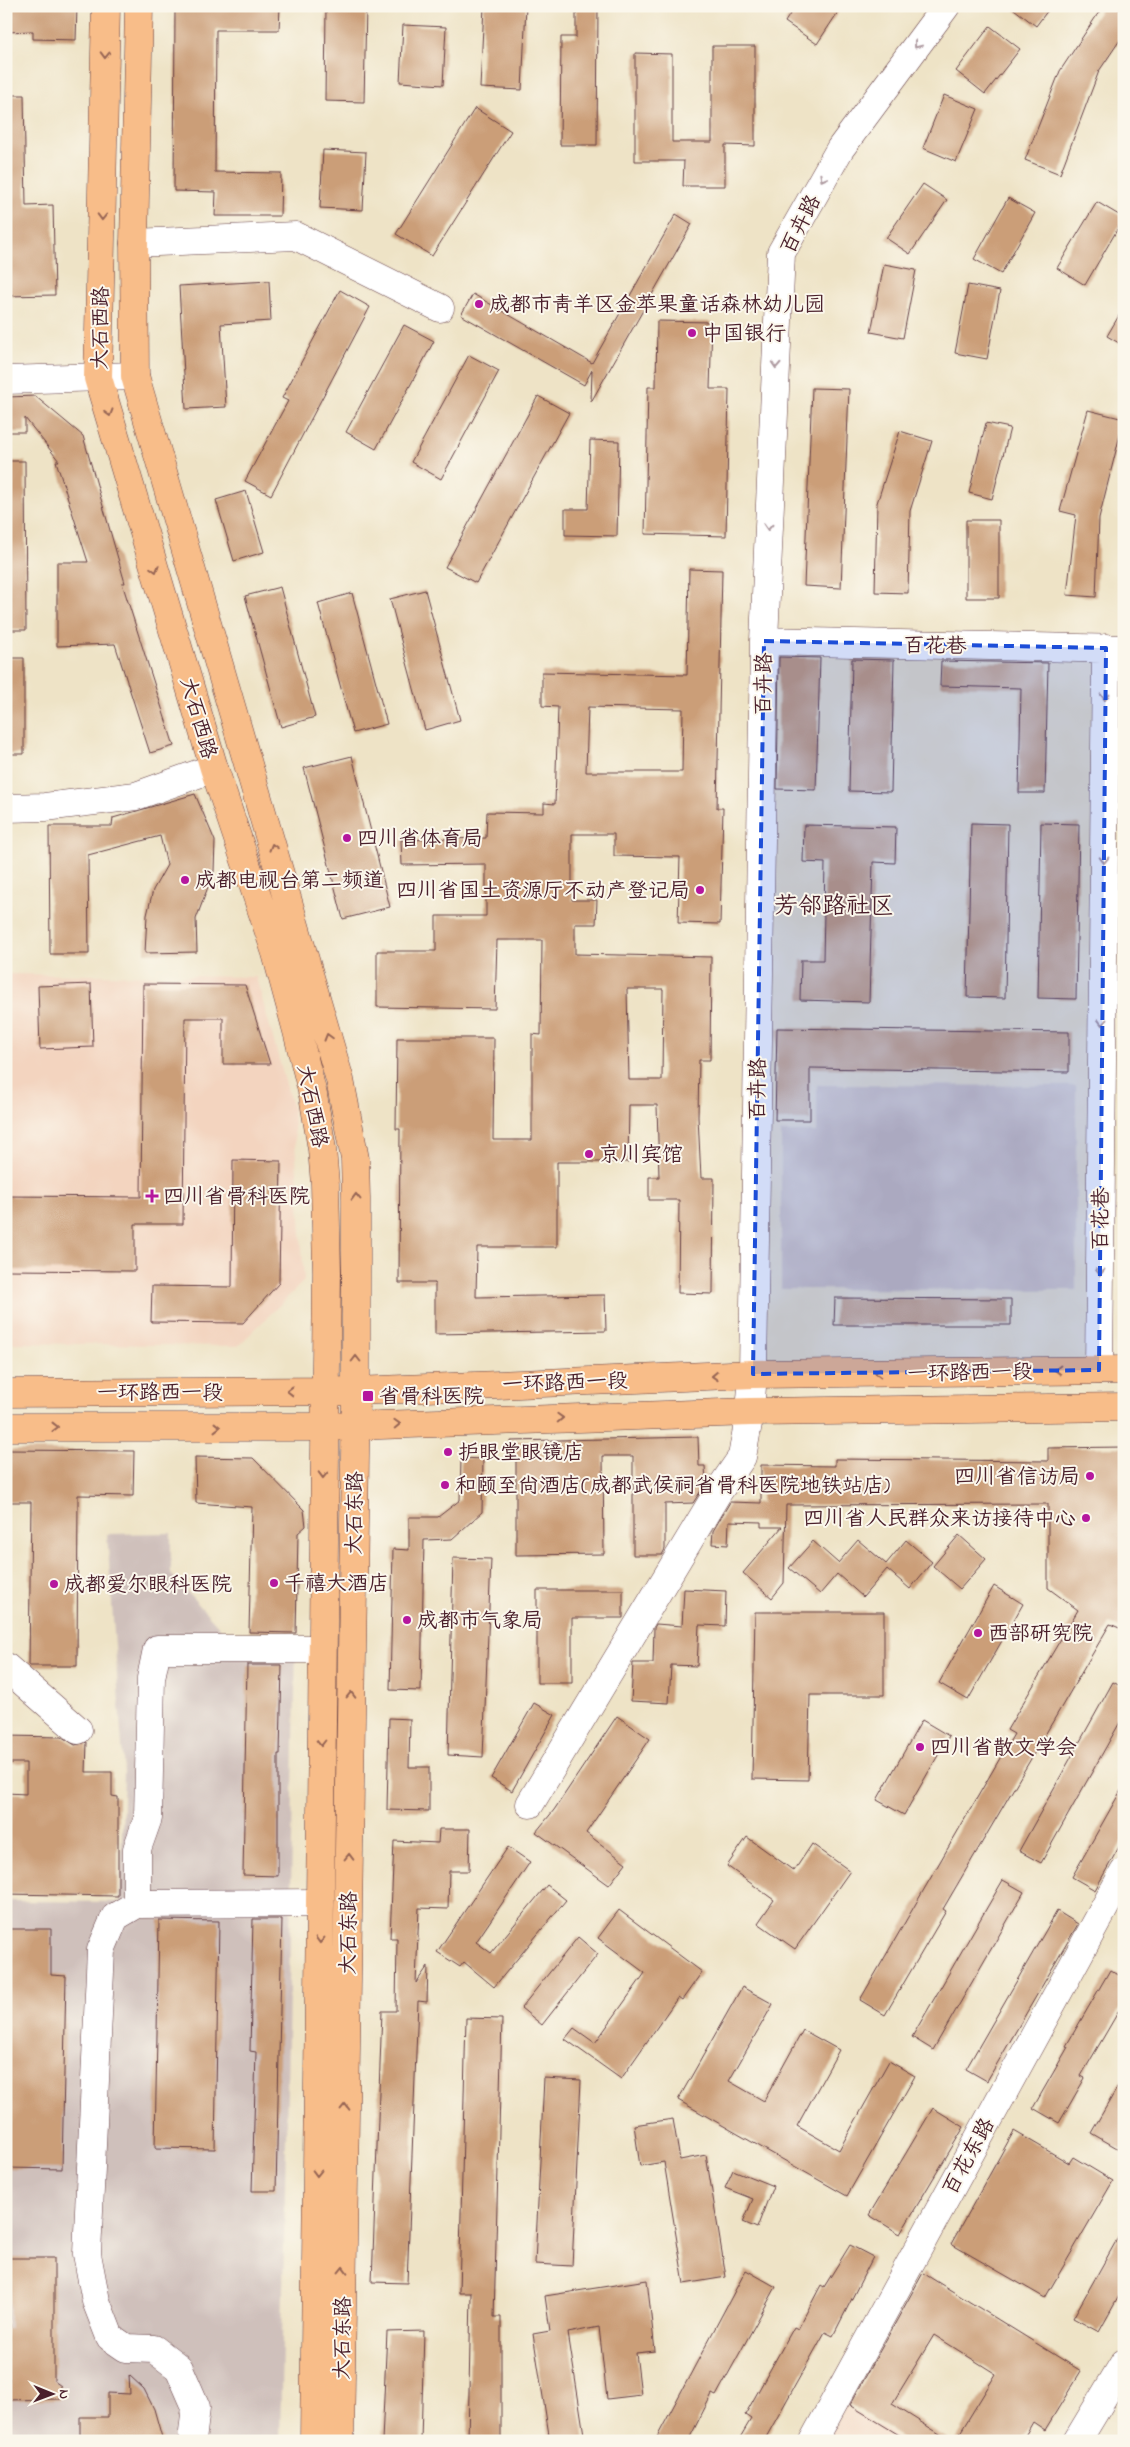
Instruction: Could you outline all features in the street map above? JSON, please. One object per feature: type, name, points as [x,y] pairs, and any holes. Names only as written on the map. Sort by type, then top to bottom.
[{"type":"main road","name":"大石西路","points":[[106,6],[98,378],[214,768],[276,953],[313,1095],[325,1184],[327,1272],[324,1426]]},
{"type":"main road","name":"大石西路","points":[[139,6],[134,243],[135,376],[340,1080],[355,1160],[355,1425]]},
{"type":"main road","name":"一环路西一段","points":[[6,1393],[356,1391],[753,1374],[1111,1370]]},
{"type":"main road","name":"一环路西一段","points":[[6,1427],[324,1426],[750,1412],[1124,1406]]},
{"type":"main road","name":"大石东路","points":[[340,2441],[355,1425]]},
{"type":"main road","name":"大石东路","points":[[314,2441],[324,1426]]},
{"type":"street","name":"百卉路","points":[[530,1804],[718,1492],[742,1457],[750,1412],[753,1374],[764,642],[781,253],[840,149],[946,6]]},
{"type":"street","points":[[134,243],[296,236],[440,308]]},
{"type":"street","points":[[6,380],[135,376]]},
{"type":"street","name":"百花巷","points":[[764,642],[1115,649],[1111,1370]]},
{"type":"street","points":[[6,808],[45,807],[136,796],[214,768]]},
{"type":"street","points":[[137,1904],[137,1849],[148,1818],[151,1678],[157,1649],[322,1649]]},
{"type":"street","points":[[6,1667],[78,1730]]},
{"type":"street","name":"百花东路","points":[[813,2441],[1124,1872]]},
{"type":"street","points":[[192,2441],[196,2408],[178,2368],[154,2349],[126,2348],[110,2337],[96,2301],[88,2254],[101,1950],[115,1917],[137,1904],[320,1903]]},
{"type":"street","points":[[1077,2441],[1124,2363]]},
{"type":"highlighted area","points":[[764,641],[1106,648],[1099,1370],[753,1374]]},
{"type":"shaded area","name":"四川省骨科医院","points":[[6,974],[256,977],[293,1110],[304,1281],[238,1346],[6,1343]]},
{"type":"shaded area","points":[[817,1085],[1076,1086],[1076,1290],[781,1289],[781,1132],[817,1132]]},
{"type":"shaded area","points":[[171,1533],[171,1574],[221,1629],[220,1638],[296,1640],[280,2441],[6,2441],[6,1901],[120,1902],[124,1773],[107,1534]]},
{"type":"shaded area","points":[[845,2406],[905,2441],[827,2441]]},
{"type":"building","points":[[6,6],[77,6],[76,40],[33,39],[33,31],[6,32]]},
{"type":"building","points":[[280,6],[279,30],[216,30],[215,172],[281,173],[280,216],[215,216],[216,192],[174,191],[175,8]]},
{"type":"building","points":[[326,6],[366,6],[364,102],[325,101]]},
{"type":"building","points":[[484,6],[526,6],[522,90],[480,88]]},
{"type":"building","points":[[576,6],[598,6],[597,145],[560,145],[561,37],[576,37]]},
{"type":"building","points":[[795,6],[842,6],[817,44],[785,22]]},
{"type":"building","points":[[1010,6],[1051,6],[1036,26]]},
{"type":"building","points":[[1103,6],[1114,6],[1124,13],[1124,34],[1099,71],[1060,174],[1025,160],[1060,71]]},
{"type":"building","points":[[403,25],[446,27],[443,85],[400,82]]},
{"type":"building","points":[[990,26],[1020,49],[985,94],[956,71]]},
{"type":"building","points":[[712,46],[755,46],[755,146],[725,145],[725,186],[683,186],[684,161],[635,161],[635,53],[672,54],[672,142],[712,142]]},
{"type":"building","points":[[6,95],[24,95],[26,206],[53,205],[55,295],[6,296]]},
{"type":"building","points":[[944,95],[978,109],[956,162],[923,148]]},
{"type":"building","points":[[475,108],[511,131],[432,256],[396,234]]},
{"type":"building","points":[[323,150],[366,152],[363,210],[320,208]]},
{"type":"building","points":[[923,184],[947,200],[910,254],[886,238]]},
{"type":"building","points":[[1008,198],[1035,213],[1001,274],[974,259]]},
{"type":"building","points":[[1097,202],[1124,218],[1085,285],[1057,268]]},
{"type":"building","name":"成都市青羊区金苹果童话森林幼儿园","points":[[676,214],[692,224],[591,402],[592,370],[584,385],[461,315],[473,294],[592,363]]},
{"type":"building","points":[[884,264],[916,270],[903,338],[871,332]]},
{"type":"building","points":[[269,281],[271,321],[221,324],[226,407],[186,409],[179,286]]},
{"type":"building","points":[[968,285],[1000,291],[987,359],[955,353]]},
{"type":"building","points":[[340,290],[370,307],[271,495],[245,481],[288,401],[282,398]]},
{"type":"building","points":[[1124,307],[1124,346],[1107,336]]},
{"type":"building","points":[[657,321],[712,322],[710,389],[729,389],[726,536],[645,534],[648,387],[656,387]]},
{"type":"building","points":[[404,325],[434,341],[376,449],[346,432]]},
{"type":"building","points":[[469,355],[499,371],[441,479],[411,462]]},
{"type":"building","points":[[812,388],[849,389],[841,588],[804,586]]},
{"type":"building","points":[[35,396],[83,436],[125,583],[122,583],[174,746],[150,753],[115,644],[57,646],[57,562],[88,562],[56,461],[59,461],[25,418],[25,432],[6,432],[6,397]]},
{"type":"building","points":[[538,396],[569,413],[476,583],[445,567]]},
{"type":"building","points":[[1088,410],[1124,419],[1099,518],[1096,597],[1067,595],[1076,515],[1060,511]]},
{"type":"building","points":[[986,423],[1010,428],[992,499],[969,493]]},
{"type":"building","points":[[900,431],[932,441],[910,511],[908,593],[875,592],[877,503]]},
{"type":"building","points":[[590,440],[619,441],[617,536],[565,535],[565,509],[588,509]]},
{"type":"building","points":[[6,461],[25,461],[26,630],[6,630]]},
{"type":"building","points":[[246,491],[264,552],[234,561],[216,500]]},
{"type":"building","points":[[966,520],[999,520],[999,598],[966,598]]},
{"type":"building","points":[[689,569],[722,570],[717,808],[723,808],[720,924],[678,923],[680,857],[614,856],[614,834],[572,834],[572,900],[597,900],[596,924],[575,924],[575,954],[711,957],[710,1060],[699,1060],[698,1117],[701,1178],[714,1178],[713,1294],[678,1293],[679,1200],[649,1200],[649,1177],[659,1177],[657,1105],[629,1105],[628,1162],[557,1162],[557,1247],[477,1247],[476,1297],[605,1295],[606,1331],[435,1334],[435,1283],[399,1283],[400,1129],[396,1129],[397,1038],[494,1038],[493,1140],[532,1140],[532,1034],[541,1035],[542,940],[497,940],[495,1009],[377,1007],[377,951],[436,951],[436,916],[486,916],[486,864],[402,865],[401,840],[486,838],[487,812],[544,813],[544,803],[555,804],[558,707],[542,706],[542,672],[687,675]],"holes":[[[588,707],[683,709],[682,772],[586,772]],[[627,989],[663,989],[662,1080],[629,1080]]]},
{"type":"building","points":[[280,587],[315,717],[281,727],[245,596]]},
{"type":"building","points":[[425,590],[460,720],[425,730],[390,599]]},
{"type":"building","points":[[352,593],[387,724],[353,733],[318,603]]},
{"type":"building","points":[[779,657],[820,658],[816,790],[777,789]]},
{"type":"building","points":[[6,658],[24,658],[24,754],[6,754]]},
{"type":"building","points":[[852,659],[894,660],[891,792],[849,791]]},
{"type":"building","points":[[941,661],[1048,663],[1045,793],[1019,793],[1021,688],[940,686]]},
{"type":"building","name":"四川省体育局","points":[[352,756],[390,907],[343,919],[304,768]]},
{"type":"building","name":"成都电视台第二频道","points":[[195,794],[215,841],[214,871],[196,919],[197,952],[145,953],[147,915],[153,890],[167,865],[160,836],[88,855],[89,954],[50,954],[49,826],[112,826],[113,818]]},
{"type":"building","points":[[971,823],[1008,824],[1005,998],[967,997]]},
{"type":"building","points":[[1041,823],[1079,824],[1076,999],[1038,998]]},
{"type":"building","points":[[804,825],[896,827],[895,863],[873,862],[869,1002],[800,1000],[801,960],[823,960],[825,863],[803,862]]},
{"type":"building","points":[[91,984],[93,1047],[40,1049],[38,986]]},
{"type":"building","points":[[143,984],[245,985],[270,1064],[223,1064],[223,1018],[185,1018],[183,1224],[135,1224],[135,1271],[6,1270],[6,1196],[141,1197]]},
{"type":"building","points":[[777,1028],[1069,1032],[1069,1072],[810,1068],[810,1120],[775,1120]]},
{"type":"building","points":[[233,1160],[281,1161],[279,1283],[243,1323],[151,1322],[152,1286],[232,1287]]},
{"type":"building","points":[[835,1298],[1011,1299],[1011,1325],[834,1325]]},
{"type":"building","points":[[698,1437],[699,1466],[705,1466],[706,1483],[693,1503],[665,1504],[665,1549],[662,1555],[633,1555],[633,1456],[603,1456],[604,1554],[516,1555],[516,1458],[511,1458],[511,1441]]},
{"type":"building","points":[[1124,1447],[1124,1630],[1110,1624],[943,1909],[946,1911],[885,2015],[860,2000],[1014,1734],[1007,1730],[1078,1610],[1048,1588],[1048,1504],[786,1505],[784,1583],[772,1598],[743,1573],[782,1527],[761,1527],[761,1522],[729,1521],[728,1545],[712,1544],[713,1531],[730,1502],[761,1503],[761,1465],[835,1466],[835,1459],[1048,1461],[1048,1448]]},
{"type":"building","name":"成都爱尔眼科医院","points":[[6,1450],[134,1451],[133,1496],[78,1495],[77,1666],[29,1666],[31,1502],[6,1502]]},
{"type":"building","name":"千禧大酒店","points":[[195,1457],[253,1458],[304,1510],[306,1526],[298,1533],[296,1633],[249,1632],[252,1507],[196,1503]]},
{"type":"building","name":"成都市气象局","points":[[461,1458],[483,1459],[482,1512],[452,1539],[424,1540],[421,1691],[390,1690],[393,1549],[409,1550],[409,1517],[438,1517],[460,1500]]},
{"type":"building","points":[[959,1535],[986,1559],[960,1589],[933,1566]]},
{"type":"building","points":[[858,1540],[886,1564],[906,1540],[932,1562],[910,1589],[887,1569],[863,1597],[837,1574],[820,1594],[789,1568],[813,1541],[838,1563]]},
{"type":"building","points":[[453,1558],[491,1559],[483,1757],[448,1755]]},
{"type":"building","points":[[994,1586],[1023,1604],[968,1700],[939,1683]]},
{"type":"building","points":[[684,1589],[726,1591],[725,1626],[699,1625],[697,1666],[671,1665],[669,1703],[631,1701],[633,1663],[653,1663],[654,1628],[656,1624],[682,1626]]},
{"type":"building","points":[[537,1590],[623,1590],[623,1618],[572,1618],[572,1683],[537,1683]]},
{"type":"building","points":[[755,1612],[884,1612],[884,1695],[810,1695],[808,1780],[752,1779]]},
{"type":"building","points":[[247,1665],[282,1665],[280,1754],[278,1754],[278,1876],[243,1875]]},
{"type":"building","points":[[1113,1682],[1124,1688],[1124,1715],[1041,1863],[1019,1851]]},
{"type":"building","points":[[534,1703],[555,1715],[512,1791],[491,1778]]},
{"type":"building","points":[[617,1716],[650,1739],[586,1833],[626,1863],[609,1885],[536,1832],[554,1810]]},
{"type":"building","points":[[389,1718],[410,1719],[409,1767],[429,1767],[429,1811],[387,1810]]},
{"type":"building","points":[[922,1720],[949,1736],[904,1815],[877,1800]]},
{"type":"building","points":[[6,1736],[62,1737],[75,1745],[87,1742],[86,1772],[112,1772],[112,1796],[118,1797],[118,1896],[6,1894],[6,1793],[26,1794],[26,1763],[6,1763]]},
{"type":"building","points":[[1124,1785],[1124,1838],[1095,1890],[1072,1877]]},
{"type":"building","points":[[439,1829],[470,1829],[469,1871],[449,1871],[448,1909],[419,1908],[416,1983],[428,1966],[427,2002],[418,2001],[407,2283],[372,2282],[382,2011],[396,2011],[397,1938],[390,1938],[394,1841],[438,1843]]},
{"type":"building","points":[[747,1837],[794,1871],[812,1844],[850,1871],[795,1949],[758,1923],[774,1900],[727,1866]]},
{"type":"building","points":[[508,1847],[530,1862],[476,1942],[491,1953],[547,1885],[566,1900],[494,1987],[464,1962],[460,1967],[437,1952]]},
{"type":"building","points":[[1003,1880],[1024,1892],[933,2050],[912,2037]]},
{"type":"building","points":[[619,1910],[702,1972],[682,2000],[678,1997],[621,2079],[565,2039],[574,2028],[595,2043],[645,1973],[598,1938]]},
{"type":"building","points":[[1057,1911],[1078,1924],[987,2081],[966,2069]]},
{"type":"building","points":[[253,1919],[282,1919],[276,2191],[252,2191],[256,2052],[250,2051]]},
{"type":"building","points":[[159,1920],[219,1921],[215,2149],[155,2148]]},
{"type":"building","points":[[6,1929],[51,1929],[51,1975],[66,1976],[62,2169],[6,2168]]},
{"type":"building","points":[[578,1937],[598,1954],[542,2025],[521,2008]]},
{"type":"building","points":[[1110,1970],[1124,1978],[1124,2002],[1081,2076],[1085,2078],[1059,2123],[1033,2108]]},
{"type":"building","points":[[742,1987],[773,2004],[729,2081],[764,2101],[803,2030],[839,2050],[797,2126],[839,2150],[889,2061],[915,2076],[847,2196],[678,2100]]},
{"type":"building","points":[[466,2018],[502,2019],[494,2317],[501,2317],[501,2441],[468,2441],[471,2293],[459,2293]]},
{"type":"building","points":[[1124,2076],[1124,2152],[1091,2133]]},
{"type":"building","points":[[544,2078],[581,2080],[572,2266],[535,2264]]},
{"type":"building","points":[[933,2108],[964,2127],[900,2234],[869,2215]]},
{"type":"building","points":[[673,2119],[680,2160],[706,2155],[726,2277],[684,2284],[664,2162],[640,2166],[634,2125]]},
{"type":"building","points":[[1014,2131],[1069,2163],[1073,2157],[1113,2181],[1045,2298],[951,2244]]},
{"type":"building","points":[[733,2170],[773,2186],[757,2228],[743,2222],[753,2199],[725,2188]]},
{"type":"building","points":[[1124,2227],[1124,2287],[1099,2332],[1073,2318]]},
{"type":"building","points":[[850,2245],[873,2257],[833,2336],[825,2332],[764,2441],[738,2441],[751,2419],[745,2415],[794,2327],[798,2329],[821,2285],[824,2287]]},
{"type":"building","points":[[9,2258],[54,2258],[54,2381],[61,2386],[61,2399],[7,2400],[9,2378],[6,2378],[6,2328],[10,2328]]},
{"type":"building","points":[[746,2270],[776,2287],[716,2396],[712,2394],[688,2441],[655,2441]]},
{"type":"building","points":[[923,2273],[1081,2371],[1045,2430],[1033,2422],[1022,2441],[955,2441],[996,2374],[934,2335],[892,2404],[951,2441],[909,2441],[850,2405]]},
{"type":"building","points":[[647,2280],[655,2351],[636,2353],[641,2395],[607,2399],[599,2327],[568,2333],[585,2441],[550,2441],[533,2334],[550,2331],[545,2296]]},
{"type":"building","points":[[424,2331],[421,2441],[382,2441],[387,2332]]},
{"type":"building","points":[[129,2375],[144,2389],[154,2409],[163,2441],[80,2441],[80,2417],[108,2417],[108,2393],[130,2394]]},
{"type":"place","name":"成都市青羊区金苹果童话森林幼儿园","points":[[479,304]]},
{"type":"place","name":"中国银行","points":[[692,333]]},
{"type":"place","name":"四川省体育局","points":[[347,838]]},
{"type":"place","name":"成都电视台第二频道","points":[[185,880]]},
{"type":"place","name":"四川省国土资源厅不动产登记局","points":[[700,890]]},
{"type":"place","name":"京川宾馆","points":[[589,1154]]},
{"type":"place","name":"四川省骨科医院","points":[[152,1196]]},
{"type":"place","name":"省骨科医院","points":[[368,1396]]},
{"type":"place","name":"护眼堂眼镜店","points":[[448,1452]]},
{"type":"place","name":"四川省信访局","points":[[1090,1476]]},
{"type":"place","name":"和颐至尚酒店(成都武侯祠省骨科医院地铁站店)","points":[[445,1485]]},
{"type":"place","name":"四川省人民群众来访接待中心","points":[[1086,1518]]},
{"type":"place","name":"千禧大酒店","points":[[274,1583]]},
{"type":"place","name":"成都爱尔眼科医院","points":[[54,1584]]},
{"type":"place","name":"成都市气象局","points":[[407,1620]]},
{"type":"place","name":"西部研究院","points":[[978,1633]]},
{"type":"place","name":"四川省散文学会","points":[[920,1747]]},
{"type":"district","name":"芳邻路社区","points":[[834,905]]}]
